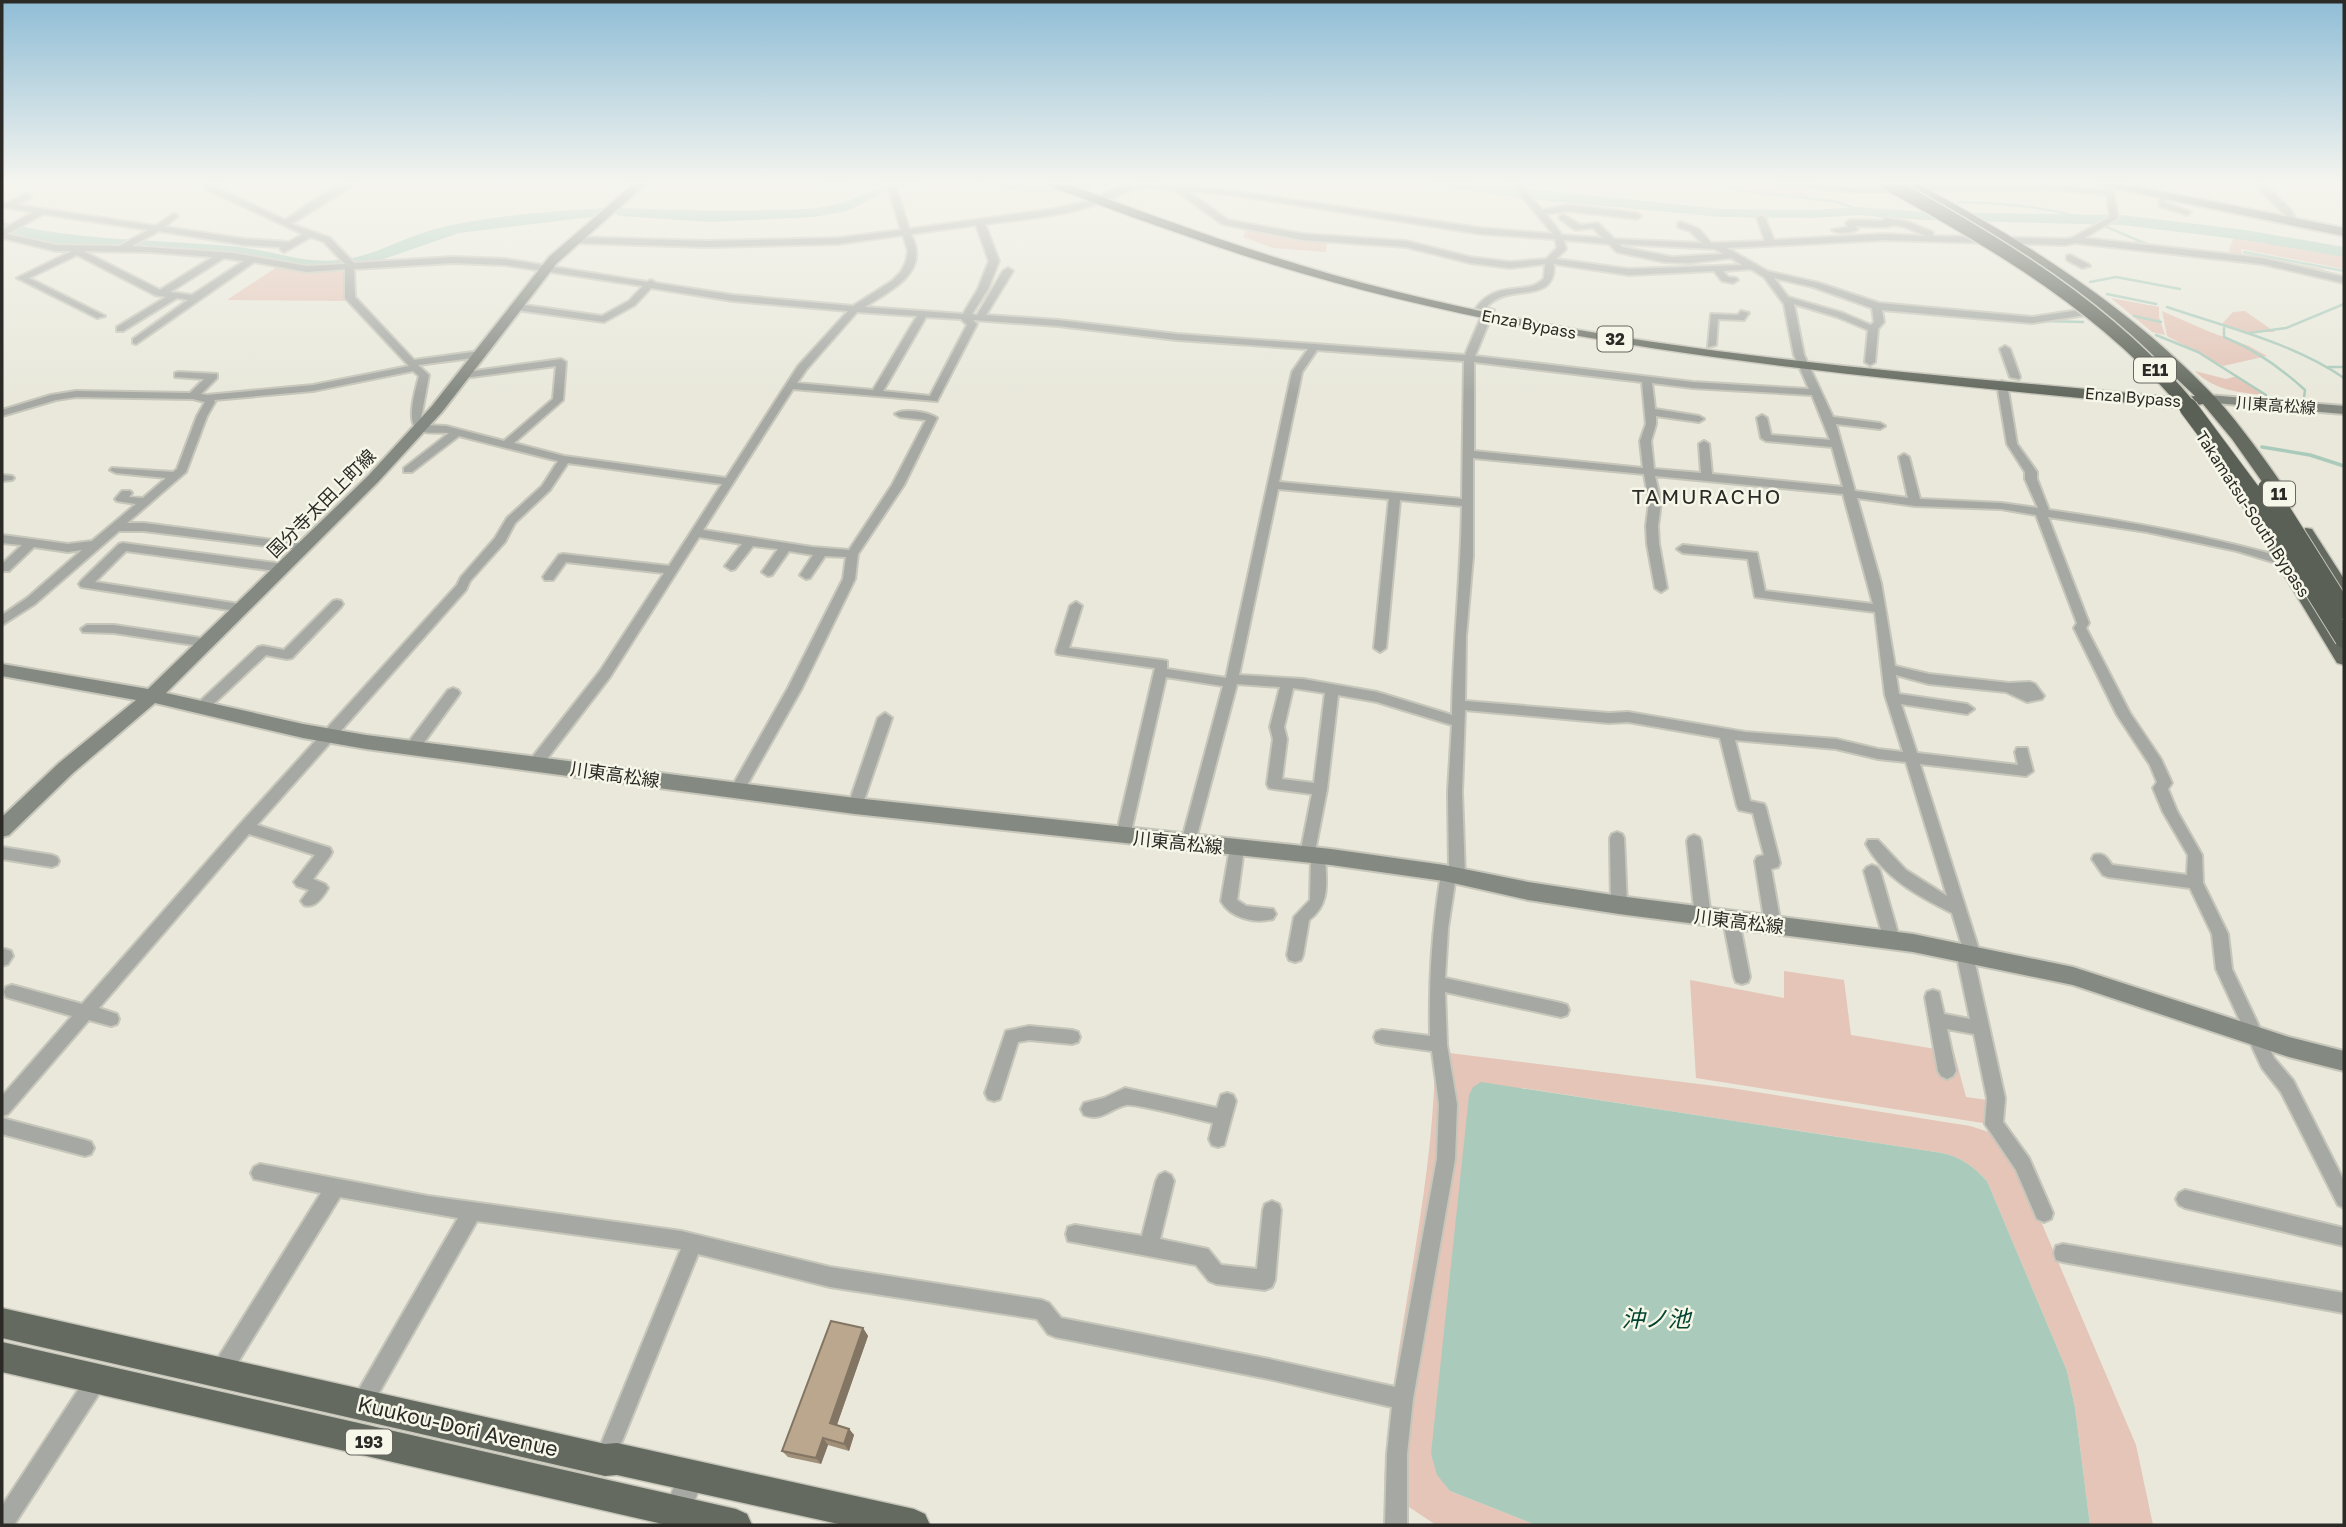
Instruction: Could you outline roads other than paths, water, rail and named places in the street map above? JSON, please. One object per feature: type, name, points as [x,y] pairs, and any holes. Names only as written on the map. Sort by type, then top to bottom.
[{"type":"highway","name":"Enza Bypass","points":[[1257,253],[1317,275],[1610,338],[2174,398],[2208,399]]},
{"type":"highway","name":"Takamatsu-South Bypass","points":[[2003,253],[2086,312],[2146,366],[2174,398],[2227,467],[2344,658]]},
{"type":"highway","name":"E11","points":[[2009,253],[2092,312],[2151,365],[2226,454],[2261,504],[2344,639]]},
{"type":"highway","name":"E11","points":[[2023,253],[2071,285],[2165,365],[2205,407],[2245,457],[2344,610]]},
{"type":"highway","name":"Takamatsu-South Bypass","points":[[2032,253],[2116,314],[2208,399],[2254,458],[2341,585]]},
{"type":"highway","name":"Enza Bypass","points":[[1485,311],[1800,359],[1870,362],[2009,381]]},
{"type":"highway","name":"Kuukou-Dori Avenue","points":[[2,1323],[605,1460],[617,1458],[914,1525]]},
{"type":"highway","name":"Kuukou-Dori Avenue","points":[[2,1357],[673,1518],[736,1525]]},
{"type":"main road","name":"国分寺太田上町線","points":[[2,829],[66,768],[152,696],[304,548],[421,428],[546,268],[561,253]]},
{"type":"main road","name":"川東高松線","points":[[2208,399],[2344,410]]},
{"type":"main road","name":"川東高松線","points":[[2,670],[152,696],[328,735],[412,748],[855,806],[1313,855],[1453,875],[1528,891],[1619,905],[1892,940],[2073,976],[2256,1036],[2344,1061]]},
{"type":"street","points":[[75,253],[22,278],[100,316]]},
{"type":"street","points":[[84,253],[162,293],[197,298],[136,341]]},
{"type":"street","points":[[204,253],[265,258],[296,269],[469,260],[521,264],[733,298],[1469,358],[1693,385],[1816,392]]},
{"type":"street","points":[[193,298],[274,253]]},
{"type":"street","points":[[339,253],[350,265],[350,298],[424,375],[416,418],[421,428],[457,432],[564,458],[730,482]]},
{"type":"street","points":[[535,764],[605,674],[802,368],[855,309],[895,283],[905,273],[912,253]]},
{"type":"street","points":[[965,318],[983,289],[994,261],[991,253]]},
{"type":"street","points":[[1447,253],[1489,264],[1549,261],[1629,272],[1716,268],[1761,271],[1816,285],[1877,306],[1952,315],[2032,320],[2086,312]]},
{"type":"street","points":[[1396,1525],[1397,1454],[1403,1399],[1446,1159],[1448,1104],[1439,1045],[1437,983],[1440,928],[1453,875],[1467,503],[1469,358],[1485,311],[1485,299],[1496,293],[1532,288],[1546,283],[1549,277],[1549,261],[1557,253]]},
{"type":"street","points":[[1648,253],[1670,260],[1732,255]]},
{"type":"street","points":[[1728,253],[1761,271],[1775,283],[1786,299],[1793,317],[1800,359],[1830,420],[1880,608],[1893,698],[1959,909],[1996,1098],[1994,1124],[2023,1164],[2044,1213]]},
{"type":"street","points":[[2168,253],[2262,261],[2344,280]]},
{"type":"street","points":[[162,293],[222,255]]},
{"type":"street","points":[[2070,258],[2085,266]]},
{"type":"street","points":[[1716,268],[1725,279],[1733,280]]},
{"type":"street","points":[[980,318],[1008,271]]},
{"type":"street","points":[[517,307],[604,319],[632,303],[651,284]]},
{"type":"street","points":[[120,329],[177,295]]},
{"type":"street","points":[[1786,299],[1840,315],[1873,329]]},
{"type":"street","points":[[1870,362],[1873,329],[1879,322],[1877,306]]},
{"type":"street","points":[[1711,345],[1714,316],[1741,318],[1744,313]]},
{"type":"street","points":[[876,394],[923,314]]},
{"type":"street","points":[[792,386],[933,399],[972,324],[965,318]]},
{"type":"street","points":[[1188,843],[1231,681],[1297,372],[1315,346]]},
{"type":"street","points":[[2006,349],[2012,444],[2031,472],[2042,516],[2083,623],[2080,628],[2124,715],[2156,763],[2165,783],[2160,788],[2170,812],[2195,855],[2195,884],[2220,934],[2224,969],[2268,1063],[2287,1086],[2344,1199]]},
{"type":"street","points":[[2,413],[55,397],[76,394],[207,398],[235,393],[295,390],[480,354]]},
{"type":"street","points":[[464,374],[561,362],[558,400],[529,428],[507,444]]},
{"type":"street","points":[[179,375],[213,376],[193,396]]},
{"type":"street","points":[[1647,379],[1651,412],[1651,424],[1646,430],[1647,469],[1652,476],[1655,503],[1651,524],[1653,551],[1661,587]]},
{"type":"street","points":[[1693,385],[1693,397]]},
{"type":"street","points":[[2,621],[32,601],[176,476],[186,463],[202,416],[210,402],[207,398]]},
{"type":"street","points":[[1651,412],[1699,419]]},
{"type":"street","points":[[737,790],[795,688],[849,579],[852,554],[898,485],[932,418],[900,414]]},
{"type":"street","points":[[1762,418],[1766,438],[1836,444]]},
{"type":"street","points":[[1830,420],[1880,426]]},
{"type":"street","points":[[408,470],[457,432]]},
{"type":"street","points":[[1704,444],[1707,477]]},
{"type":"street","points":[[1468,454],[1647,469],[1915,503],[1974,504],[2147,527],[2285,562],[2341,585]]},
{"type":"street","points":[[1904,457],[1915,503]]},
{"type":"street","points":[[2,1108],[246,827],[462,587],[465,580],[501,540],[502,533],[519,511],[539,495],[564,458]]},
{"type":"street","points":[[116,470],[176,476]]},
{"type":"street","points":[[1273,485],[1467,503]]},
{"type":"street","points":[[126,493],[121,499],[145,502]]},
{"type":"street","points":[[1380,648],[1395,496]]},
{"type":"street","points":[[116,527],[144,527],[304,548]]},
{"type":"street","points":[[697,533],[821,552],[852,554]]},
{"type":"street","points":[[2,539],[68,548],[94,545]]},
{"type":"street","points":[[732,566],[750,541]]},
{"type":"street","points":[[5,568],[30,544]]},
{"type":"street","points":[[242,608],[85,584],[123,547],[283,568]]},
{"type":"street","points":[[768,572],[786,547]]},
{"type":"street","points":[[1683,550],[1753,556],[1759,594],[1880,608]]},
{"type":"street","points":[[806,575],[821,552]]},
{"type":"street","points":[[549,576],[563,558],[673,570]]},
{"type":"street","points":[[201,708],[263,650],[286,655],[337,604]]},
{"type":"street","points":[[1076,606],[1062,651],[1162,664],[1123,836]]},
{"type":"street","points":[[87,629],[114,629],[207,643]]},
{"type":"street","points":[[1889,669],[1929,679],[2009,688]]},
{"type":"street","points":[[1160,672],[1332,689],[1377,697],[1459,722]]},
{"type":"street","points":[[1289,683],[1277,727],[1280,739],[1274,784],[1320,789]]},
{"type":"street","points":[[1295,955],[1302,918],[1314,908],[1318,900],[1313,855],[1332,689]]},
{"type":"street","points":[[412,748],[453,693]]},
{"type":"street","points":[[1893,698],[1966,709]]},
{"type":"street","points":[[1459,705],[1609,718],[1628,717],[1726,733],[1836,744],[1878,754],[2026,771],[2022,752]]},
{"type":"street","points":[[855,806],[885,718]]},
{"type":"street","points":[[1726,733],[1744,806],[1759,808],[1773,863],[1762,862],[1773,925]]},
{"type":"street","points":[[246,827],[325,852],[302,882],[320,888],[309,901]]},
{"type":"street","points":[[1617,838],[1619,905]]},
{"type":"street","points":[[1694,841],[1703,917]]},
{"type":"street","points":[[1873,844],[1885,862],[1914,887],[1959,909]]},
{"type":"street","points":[[1237,848],[1229,901],[1233,908],[1241,911],[1268,915]]},
{"type":"street","points":[[2,853],[52,862]]},
{"type":"street","points":[[2099,859],[2108,871],[2185,880],[2195,884]]},
{"type":"street","points":[[1872,871],[1892,940]]},
{"type":"street","points":[[1731,920],[1742,977]]},
{"type":"street","points":[[1437,983],[1561,1010]]},
{"type":"street","points":[[12,992],[111,1018]]},
{"type":"street","points":[[1933,997],[1947,1071]]},
{"type":"street","points":[[1938,1020],[1982,1028]]},
{"type":"street","points":[[994,1093],[1012,1035],[1028,1033],[1072,1037]]},
{"type":"street","points":[[1382,1037],[1439,1045]]},
{"type":"street","points":[[1090,1109],[1107,1106],[1125,1096],[1225,1109],[1218,1139]]},
{"type":"street","points":[[2,1126],[85,1148]]},
{"type":"street","points":[[260,1173],[428,1205],[693,1243],[830,1277],[1042,1310],[1055,1327],[1269,1369],[1403,1399]]},
{"type":"street","points":[[1149,1247],[1165,1181]]},
{"type":"street","points":[[220,1373],[335,1188]]},
{"type":"street","points":[[2185,1199],[2344,1237]]},
{"type":"street","points":[[361,1405],[473,1210]]},
{"type":"street","points":[[1075,1234],[1201,1256],[1216,1274],[1265,1280],[1272,1210]]},
{"type":"street","points":[[605,1460],[693,1243]]},
{"type":"street","points":[[2063,1253],[2344,1303]]},
{"type":"street","points":[[3,1524],[97,1379]]},
{"type":"street","points":[[673,1518],[692,1476]]},
{"type":"water","name":"沖ノ池","points":[[1481,1082],[1942,1153],[1972,1167],[1987,1181],[2067,1371],[2075,1408],[2090,1525],[1536,1525],[1450,1491],[1437,1475],[1431,1454],[1469,1095],[1473,1087]]},
{"type":"waterway","points":[[247,253],[326,266],[354,263],[386,253]]},
{"type":"waterway","points":[[2251,253],[2344,271]]},
{"type":"waterway","points":[[2090,282],[2116,277],[2180,289]]},
{"type":"waterway","points":[[2107,294],[2156,304]]},
{"type":"waterway","points":[[2249,333],[2286,328],[2344,304]]},
{"type":"waterway","points":[[2167,307],[2281,345],[2344,378]]},
{"type":"waterway","points":[[2134,316],[2161,322]]},
{"type":"waterway","points":[[2044,321],[2083,322]]},
{"type":"waterway","points":[[2224,328],[2224,337],[2257,353],[2277,367],[2305,390],[2304,398]]},
{"type":"waterway","points":[[2156,335],[2198,352],[2266,395]]},
{"type":"waterway","points":[[2328,367],[2344,367]]},
{"type":"waterway","points":[[2262,447],[2310,455],[2344,466]]},
{"type":"district","name":"TAMURACHO","points":[[1707,496]]}]
